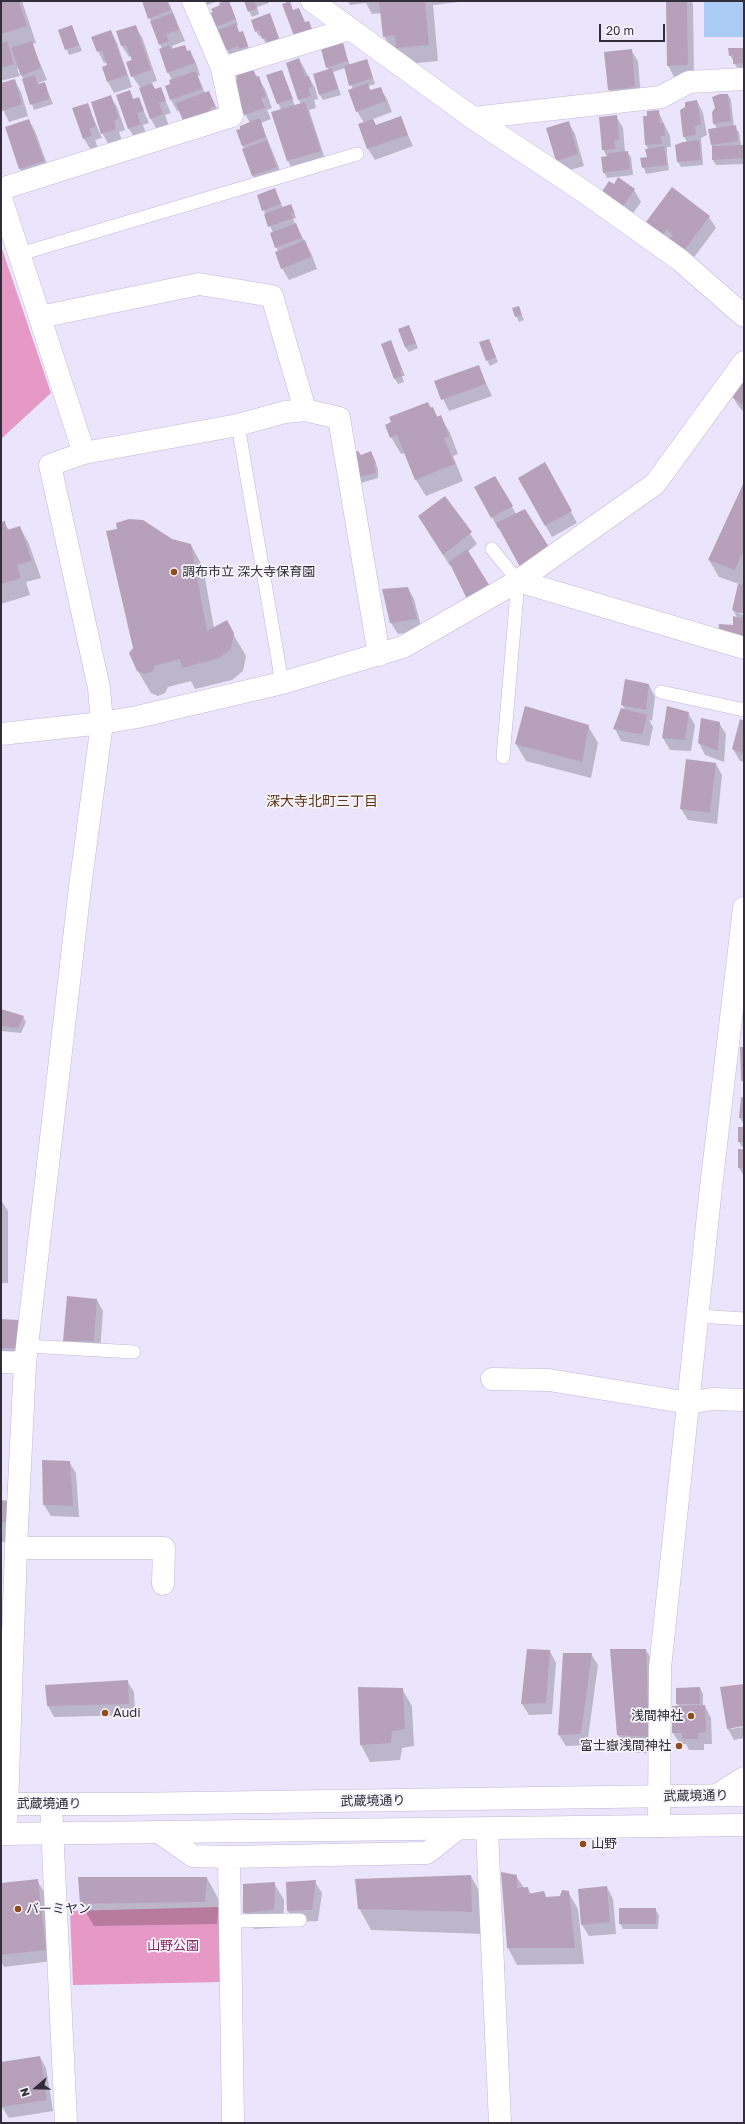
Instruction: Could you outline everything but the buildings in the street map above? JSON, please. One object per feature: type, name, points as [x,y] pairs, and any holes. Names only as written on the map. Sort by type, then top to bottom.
[{"type":"street","points":[[1,189],[232,116],[222,68],[193,1]]},
{"type":"street","points":[[312,1],[473,118],[583,190],[680,260],[744,316]]},
{"type":"street","points":[[222,68],[350,29]]},
{"type":"street","points":[[473,118],[661,97],[689,82],[744,79]]},
{"type":"street","points":[[1,198],[84,453]]},
{"type":"street","points":[[40,317],[199,284],[272,296],[305,410]]},
{"type":"street","points":[[1,734],[102,723],[282,683],[403,647],[518,581],[656,484],[744,362]]},
{"type":"street","points":[[379,655],[339,418],[305,410],[285,412],[238,425],[84,453],[50,465],[99,688],[102,723],[80,887],[26,1355],[4,1804],[4,1834],[487,1830],[744,1825]]},
{"type":"street","points":[[518,581],[744,648]]},
{"type":"street","points":[[659,1826],[660,1668],[744,908]]},
{"type":"street","points":[[1,1362],[26,1355]]},
{"type":"street","points":[[492,1379],[549,1380],[689,1403],[712,1399],[744,1400]]},
{"type":"street","points":[[16,1548],[164,1548],[163,1584]]},
{"type":"street","points":[[717,1795],[744,1778]]},
{"type":"street","name":"武蔵境通り","points":[[4,1804],[52,1805],[744,1795]]},
{"type":"street","points":[[52,1805],[52,1834],[66,2123]]},
{"type":"street","points":[[160,1833],[193,1856],[229,1857],[427,1852],[456,1830]]},
{"type":"street","points":[[487,1830],[500,2123]]},
{"type":"street","points":[[229,1857],[233,2123]]},
{"type":"lane","points":[[20,254],[357,154]]},
{"type":"lane","points":[[238,425],[282,683]]},
{"type":"lane","points":[[492,549],[518,581],[503,757]]},
{"type":"lane","points":[[661,692],[744,710]]},
{"type":"lane","points":[[698,1316],[744,1319]]},
{"type":"lane","points":[[26,1355],[134,1352]]},
{"type":"lane","points":[[231,1921],[300,1920]]},
{"type":"green space","points":[[1,246],[51,393],[1,439]]},
{"type":"green space","name":"山野公園","points":[[220,1907],[221,1982],[73,1985],[70,1911]]},
{"type":"water","points":[[744,1],[744,37],[704,37],[704,2]]},
{"type":"place","name":"調布市立 深大寺保育園","points":[[174,572]]},
{"type":"place","name":"Audi","points":[[105,1713]]},
{"type":"place","name":"浅間神社","points":[[691,1716]]},
{"type":"place","name":"富士嶽浅間神社","points":[[679,1746]]},
{"type":"place","name":"山野","points":[[583,1844]]},
{"type":"place","name":"バーミヤン","points":[[18,1909]]},
{"type":"district","name":"深大寺北町三丁目","points":[[322,802]]}]
